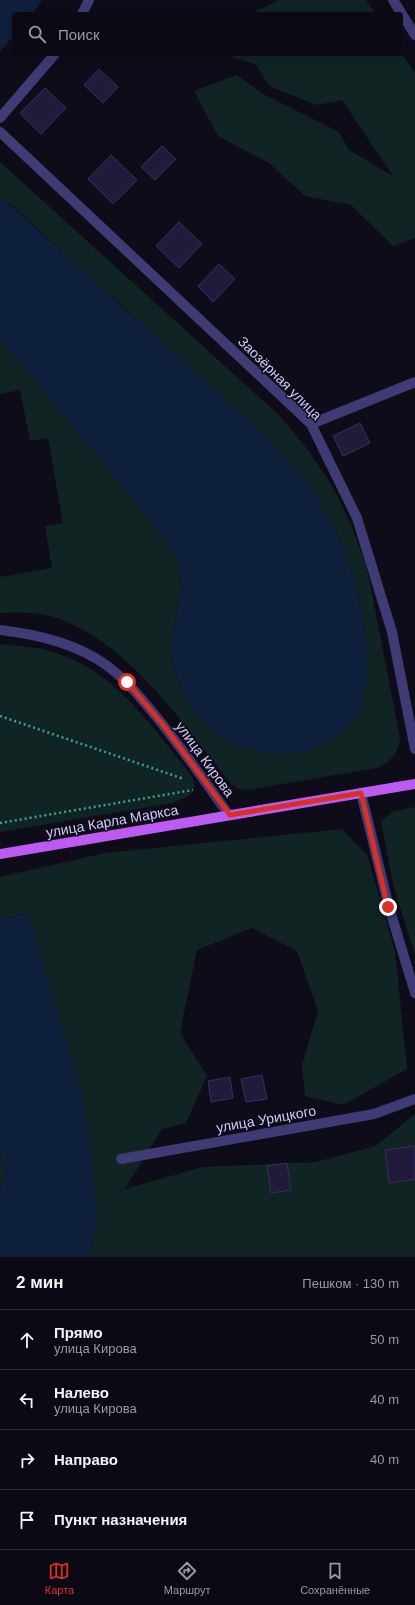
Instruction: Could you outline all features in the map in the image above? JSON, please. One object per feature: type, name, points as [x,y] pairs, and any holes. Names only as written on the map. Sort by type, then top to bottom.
[{"type":"main road","name":"улица Кирова","points":[[230,815],[415,784]]},
{"type":"main road","name":"улица Карла Маркса","points":[[0,854],[230,815]]},
{"type":"street","points":[[83,12],[89,0]]},
{"type":"street","points":[[393,0],[401,12]]},
{"type":"street","points":[[403,16],[415,35]]},
{"type":"street","points":[[0,118],[53,56]]},
{"type":"street","name":"Заозёрная улица","points":[[0,132],[311,424],[357,518],[392,632],[415,749]]},
{"type":"street","points":[[311,424],[415,382]]},
{"type":"street","name":"улица Кирова","points":[[0,630],[49,640],[80,651],[106,664],[127,682],[164,726],[230,815]]},
{"type":"street","points":[[361,793],[388,907],[415,993]]},
{"type":"street","name":"улица Урицкого","points":[[121,1159],[374,1114],[415,1099]]},
{"type":"path","points":[[0,716],[209,787]]},
{"type":"path","points":[[0,822],[209,787]]},
{"type":"green space","points":[[279,0],[366,0],[375,12],[255,12]]},
{"type":"green space","points":[[403,55],[415,73],[415,238],[393,246],[351,205],[305,196],[269,163],[218,136],[194,91],[237,75],[263,94],[339,132],[349,150],[393,176],[342,100],[317,105],[269,86],[256,65],[230,56]]},
{"type":"green space","points":[[0,162],[280,416],[308,450],[333,487],[352,527],[367,569],[400,737],[398,748],[394,756],[387,762],[377,768],[247,790],[239,789],[232,785],[176,714],[155,690],[134,668],[111,648],[86,632],[60,619],[30,613],[0,613],[0,577],[52,568],[45,526],[63,523],[48,438],[30,441],[20,390],[0,394],[0,337],[166,540],[179,563],[182,588],[171,641],[174,670],[186,700],[366,630],[354,579],[336,530],[306,481],[263,434],[9,203],[0,200]]},
{"type":"green space","points":[[0,644],[30,647],[60,654],[81,663],[100,675],[134,706],[192,776],[195,788],[189,796],[173,803],[0,832]]},
{"type":"green space","points":[[415,807],[415,955],[394,888],[381,821],[392,812]]},
{"type":"green space","points":[[342,829],[367,855],[395,951],[407,1069],[343,1105],[305,1096],[302,1065],[318,1011],[297,951],[252,928],[197,950],[180,1033],[207,1076],[186,1123],[162,1129],[125,1189],[203,1167],[315,1162],[376,1146],[415,1114],[415,1257],[91,1257],[97,1217],[28,914],[0,919],[0,877],[105,853]]},
{"type":"green space","points":[[0,1153],[6,1172],[0,1192]]},
{"type":"water","points":[[0,0],[42,0],[33,12],[12,12],[12,37],[0,52]]},
{"type":"water","points":[[0,200],[8,203],[263,434],[306,481],[336,530],[354,579],[366,630],[368,679],[357,716],[336,737],[306,751],[278,754],[251,750],[225,739],[204,723],[186,700],[174,670],[171,641],[182,588],[179,563],[166,540],[0,337]]},
{"type":"water","points":[[28,914],[85,1103],[97,1217],[91,1257],[0,1257],[0,1192],[6,1172],[0,1153],[0,919]]},
{"type":"building","points":[[99,69],[118,87],[103,103],[84,85]]},
{"type":"building","points":[[45,88],[66,108],[41,134],[20,113]]},
{"type":"building","points":[[162,146],[176,159],[155,180],[141,167]]},
{"type":"building","points":[[111,155],[137,180],[113,204],[88,179]]},
{"type":"building","points":[[179,222],[202,244],[179,268],[156,246]]},
{"type":"building","points":[[219,264],[235,279],[213,302],[198,286]]},
{"type":"building","points":[[360,423],[370,443],[343,456],[333,436]]},
{"type":"building","points":[[262,1075],[267,1099],[246,1102],[241,1079]]},
{"type":"building","points":[[230,1077],[233,1098],[211,1102],[208,1081]]},
{"type":"building","points":[[415,1146],[415,1179],[389,1183],[385,1150]]},
{"type":"building","points":[[287,1163],[291,1190],[271,1193],[267,1166]]},
{"type":"route","points":[[127,682],[164,726],[230,815],[361,793],[388,907]]}]
